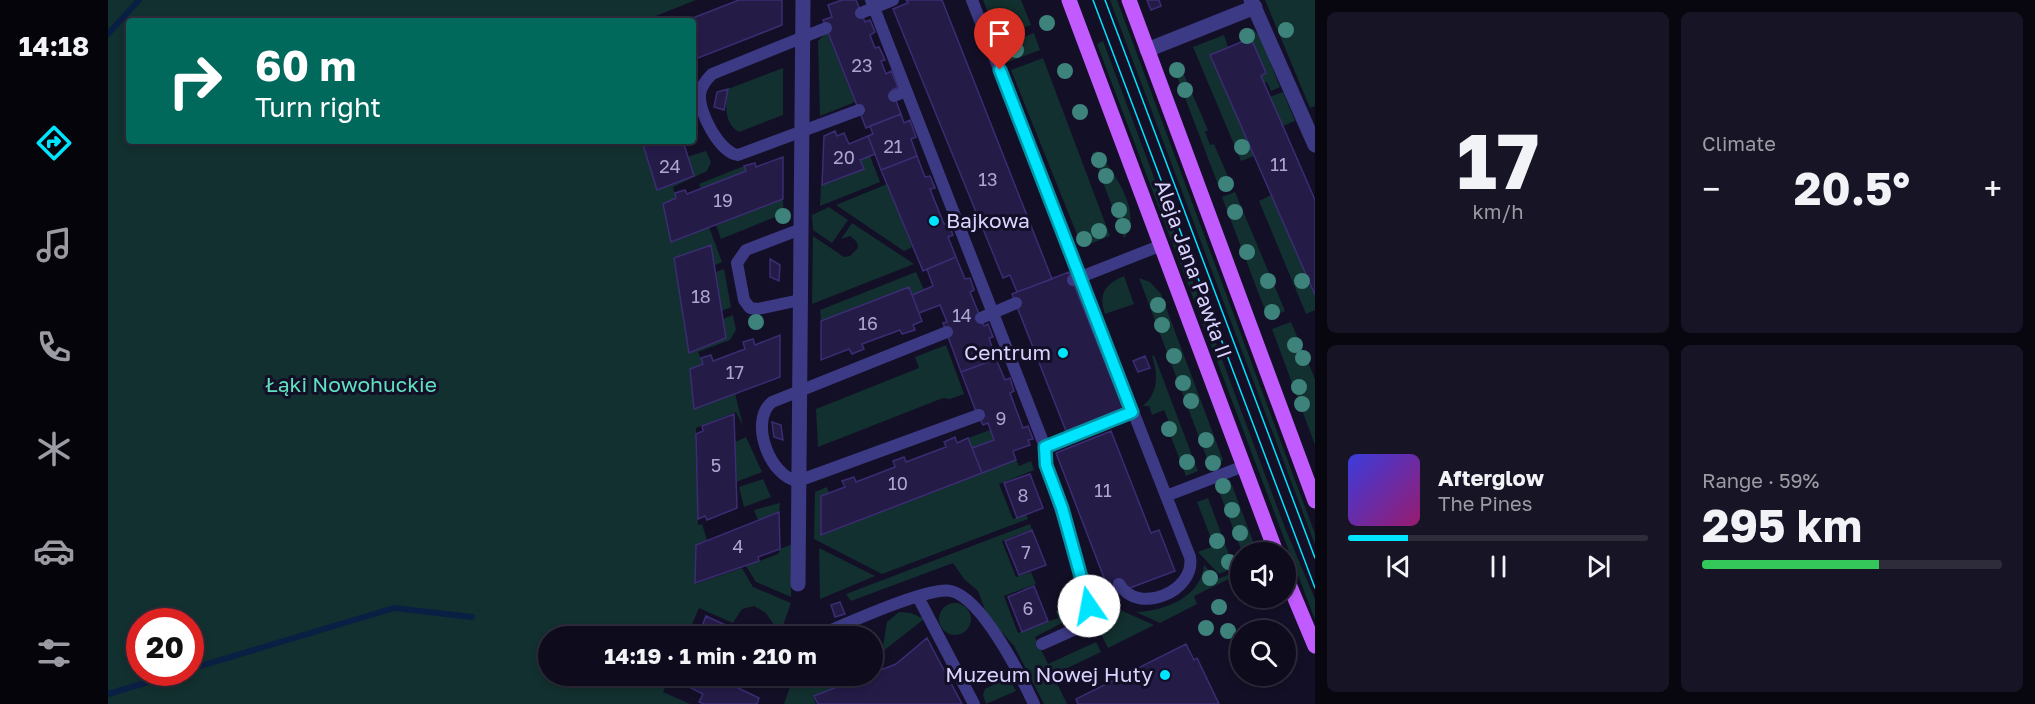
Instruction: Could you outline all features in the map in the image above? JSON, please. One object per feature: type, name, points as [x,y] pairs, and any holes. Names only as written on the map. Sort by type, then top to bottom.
[{"type":"main road","name":"Aleja Jana Pawła II","points":[[1069,0],[1272,542]]},
{"type":"main road","name":"Aleja Jana Pawła II","points":[[1129,0],[1315,501]]},
{"type":"main road","points":[[1296,601],[1315,646]]},
{"type":"street","points":[[798,584],[803,0]]},
{"type":"street","points":[[1147,50],[1253,4],[1315,145]]},
{"type":"lane","points":[[861,13],[872,4],[893,0]]},
{"type":"lane","points":[[972,0],[1076,279],[1190,557],[1191,566],[1188,577],[1180,585],[1148,599],[1132,597],[1119,584]]},
{"type":"lane","points":[[872,4],[900,94],[987,316],[1026,397],[1045,447],[1046,465],[1087,591],[1091,622],[1042,644]]},
{"type":"lane","points":[[826,28],[712,74],[700,94],[717,141],[729,153],[742,154],[859,110]]},
{"type":"lane","points":[[800,300],[758,309],[750,308],[744,300],[737,263],[746,250],[801,229]]},
{"type":"lane","points":[[1076,279],[1162,245]]},
{"type":"lane","points":[[987,316],[1016,303]]},
{"type":"lane","points":[[947,332],[769,404],[760,423],[762,437],[778,469],[786,478],[798,481],[980,415]]},
{"type":"lane","points":[[1013,402],[1026,397]]},
{"type":"lane","points":[[1045,447],[1132,412]]},
{"type":"lane","points":[[1166,496],[1244,466]]},
{"type":"lane","points":[[843,626],[918,597],[948,590],[967,599],[998,637],[1034,704]]},
{"type":"lane","points":[[918,597],[974,704]]},
{"type":"green space","name":"Łąki Nowohuckie","points":[[108,0],[696,0],[651,18],[126,18],[126,144],[643,144],[657,190],[694,177],[687,157],[706,151],[711,162],[707,171],[673,187],[676,198],[663,204],[709,227],[722,262],[715,265],[711,245],[674,259],[689,353],[726,338],[723,319],[733,315],[736,330],[730,340],[698,352],[703,364],[690,369],[694,408],[735,393],[743,426],[736,412],[696,428],[698,525],[702,524],[707,540],[696,545],[695,584],[742,568],[753,587],[791,603],[783,626],[775,626],[766,613],[754,606],[742,609],[733,623],[699,608],[691,626],[538,626],[538,686],[665,686],[663,692],[690,704],[108,704]]},
{"type":"green space","points":[[983,0],[1021,0],[1031,25],[998,38]]},
{"type":"green space","points":[[1110,0],[1117,0],[1315,534],[1315,545]]},
{"type":"green space","points":[[1265,0],[1315,0],[1315,106],[1310,108]]},
{"type":"green space","points":[[1253,29],[1260,37],[1280,87],[1271,91],[1267,82],[1264,83],[1261,76],[1266,73],[1251,38],[1245,40],[1241,30]]},
{"type":"green space","points":[[827,32],[855,102],[820,116],[818,41]]},
{"type":"green space","points":[[1034,33],[1040,50],[1008,62],[1001,46]]},
{"type":"green space","points":[[1224,35],[1228,47],[1210,55],[1254,156],[1241,161],[1193,47]]},
{"type":"green space","points":[[1103,41],[1291,542],[1285,542],[1097,44]]},
{"type":"green space","points":[[1043,58],[1110,236],[1082,247],[1011,70]]},
{"type":"green space","points":[[1179,63],[1208,130],[1205,132],[1210,145],[1214,144],[1232,186],[1220,190],[1173,66]]},
{"type":"green space","points":[[783,68],[783,115],[739,132],[728,119],[726,101],[728,89]]},
{"type":"green space","points":[[1283,92],[1295,121],[1283,126],[1270,97]]},
{"type":"green space","points":[[1097,151],[1118,181],[1128,205],[1129,228],[1124,238],[1092,153]]},
{"type":"green space","points":[[870,156],[880,182],[820,206],[821,185],[863,169],[860,160]]},
{"type":"green space","points":[[744,166],[746,171],[701,189],[699,184]]},
{"type":"green space","points":[[887,184],[912,247],[904,251],[836,205]]},
{"type":"green space","points":[[1235,192],[1285,311],[1268,318],[1222,197]]},
{"type":"green space","points":[[1271,195],[1315,295],[1315,310],[1306,314],[1259,201]]},
{"type":"green space","points":[[783,199],[784,219],[780,215],[721,239],[716,225]]},
{"type":"green space","points":[[829,207],[848,220],[832,243],[813,230],[812,215]]},
{"type":"green space","points":[[852,223],[914,264],[812,304],[813,236],[844,257],[850,256],[858,248],[857,242],[850,236],[841,239]]},
{"type":"green space","points":[[724,269],[731,307],[722,311],[716,272]]},
{"type":"green space","points":[[916,272],[924,290],[912,295],[909,287],[821,321],[820,310]]},
{"type":"green space","points":[[1124,276],[1134,304],[1105,314],[1102,301],[1105,290],[1112,282]]},
{"type":"green space","points":[[1139,278],[1150,282],[1161,294],[1223,460],[1211,469]]},
{"type":"green space","points":[[1291,322],[1315,379],[1315,445],[1272,329]]},
{"type":"green space","points":[[946,345],[964,394],[950,399],[943,398],[818,447],[816,409],[919,368],[915,357]]},
{"type":"green space","points":[[1154,355],[1198,471],[1186,476],[1166,424],[1169,422],[1164,410],[1152,415],[1149,406],[1143,406],[1152,395],[1156,382],[1152,356]]},
{"type":"green space","points":[[990,430],[994,440],[972,448],[968,438]]},
{"type":"green space","points":[[746,437],[762,472],[736,482],[735,442]]},
{"type":"green space","points":[[1016,460],[1019,466],[1031,461],[1034,470],[999,484],[1013,519],[1026,514],[1028,519],[882,574],[814,539],[815,492],[827,487],[829,493],[821,496],[822,535]]},
{"type":"green space","points":[[763,479],[771,497],[744,507],[739,487]]},
{"type":"green space","points":[[1232,485],[1253,542],[1238,542],[1217,486]]},
{"type":"green space","points":[[1208,498],[1230,557],[1230,570],[1219,574],[1198,552],[1214,546],[1197,502]]},
{"type":"green space","points":[[780,503],[779,512],[758,520],[754,510]]},
{"type":"green space","points":[[1030,524],[1032,529],[1002,541],[1016,577],[1031,572],[1036,584],[1004,596],[1018,633],[1058,618],[1056,611],[1060,609],[1062,623],[1035,637],[1048,664],[1096,642],[1101,652],[1053,675],[1067,704],[1044,704],[1014,646],[987,615],[978,591],[964,579],[953,563],[851,601],[846,594]]},
{"type":"green space","points":[[792,544],[791,597],[756,582],[746,566],[778,554],[780,549]]},
{"type":"green space","points":[[819,548],[875,576],[820,599]]},
{"type":"green space","points":[[1296,554],[1315,599],[1315,620],[1296,570]]},
{"type":"green space","points":[[1204,565],[1217,579],[1230,574],[1230,578],[1194,596],[1197,604],[1160,623],[1136,612],[1158,609],[1180,600],[1196,586]]},
{"type":"green space","points":[[1100,601],[1154,625],[1108,648],[1096,624],[1108,618]]},
{"type":"green space","points":[[955,603],[966,608],[971,619],[966,630],[955,635],[944,630],[939,619],[944,608]]},
{"type":"green space","points":[[899,612],[911,613],[924,619],[883,651],[887,622]]},
{"type":"green space","points":[[1005,679],[1011,682],[1016,691],[986,704],[983,695],[985,689]]},
{"type":"green space","points":[[790,686],[839,686],[813,696],[816,704],[784,704]]},
{"type":"building","points":[[739,0],[782,0],[782,25],[696,59],[696,18],[693,18]]},
{"type":"building","points":[[842,0],[856,0],[865,22],[870,20],[875,32],[870,35],[875,48],[879,47],[885,60],[881,61],[886,74],[891,71],[898,87],[892,90],[901,114],[866,128],[823,20],[832,17],[828,5]]},
{"type":"building","points":[[906,0],[942,0],[1052,279],[1017,292],[1010,275],[1003,278],[893,9],[908,3]]},
{"type":"building","points":[[1147,0],[1159,0],[1161,6],[1151,10]]},
{"type":"building","points":[[1251,38],[1266,73],[1261,76],[1315,200],[1315,295],[1210,55]]},
{"type":"building","points":[[728,89],[724,110],[714,107],[717,92]]},
{"type":"building","points":[[901,114],[904,123],[910,120],[916,137],[911,139],[917,156],[881,170],[868,136],[873,134],[870,126]]},
{"type":"building","points":[[835,131],[837,136],[844,133],[849,144],[868,136],[875,154],[860,160],[864,169],[822,185],[824,136]]},
{"type":"building","points":[[643,144],[684,144],[694,176],[657,190]]},
{"type":"building","points":[[917,156],[925,177],[930,176],[935,188],[930,189],[944,224],[948,223],[953,235],[948,237],[956,257],[923,271],[881,170]]},
{"type":"building","points":[[783,157],[783,199],[671,242],[663,204],[676,198],[675,193],[685,190],[687,194],[746,171],[744,166],[755,163],[756,167]]},
{"type":"building","points":[[711,245],[726,338],[689,353],[674,258]]},
{"type":"building","points":[[956,257],[965,279],[970,278],[974,290],[970,292],[984,326],[988,324],[993,337],[989,338],[996,359],[961,372],[943,323],[947,322],[940,305],[919,313],[912,295],[933,286],[927,269]]},
{"type":"building","points":[[770,259],[780,265],[779,281],[770,277]]},
{"type":"building","points":[[1069,272],[1123,408],[1066,431],[1012,294]]},
{"type":"building","points":[[909,287],[922,321],[913,325],[915,330],[902,334],[900,330],[862,344],[864,349],[852,354],[849,349],[821,360],[821,321]]},
{"type":"building","points":[[780,335],[780,377],[694,409],[690,369],[703,364],[701,358],[711,355],[713,361],[745,349],[743,342],[753,339],[755,345]]},
{"type":"building","points":[[1145,356],[1150,368],[1138,372],[1133,361]]},
{"type":"building","points":[[996,359],[1005,380],[1010,378],[1014,391],[1010,393],[1023,428],[1028,426],[1033,439],[1028,440],[1030,445],[1013,451],[1016,460],[982,473],[972,448],[994,440],[988,423],[983,425],[975,409],[961,372]]},
{"type":"building","points":[[734,414],[737,508],[707,520],[705,516],[698,519],[696,434],[703,431],[702,426]]},
{"type":"building","points":[[772,422],[781,425],[783,440],[774,437]]},
{"type":"building","points":[[1111,431],[1151,533],[1159,530],[1175,571],[1127,589],[1124,582],[1108,588],[1056,453]]},
{"type":"building","points":[[955,437],[957,443],[968,438],[982,473],[821,535],[821,496],[845,487],[842,481],[854,477],[856,482],[895,467],[893,461],[904,457],[906,462],[946,447],[944,442]]},
{"type":"building","points":[[1030,474],[1043,508],[1017,518],[1004,483]]},
{"type":"building","points":[[779,512],[780,549],[758,557],[759,561],[695,583],[696,545]]},
{"type":"building","points":[[1032,530],[1046,565],[1019,575],[1005,541]]},
{"type":"building","points":[[1034,586],[1048,621],[1022,632],[1008,597]]},
{"type":"building","points":[[840,602],[845,614],[835,617],[831,605]]},
{"type":"building","points":[[706,616],[728,626],[702,626]]},
{"type":"building","points":[[927,638],[962,704],[818,704],[814,696],[840,686],[883,686],[883,669],[896,664]]},
{"type":"building","name":"Muzeum Nowej Huty","points":[[1186,644],[1194,660],[1197,658],[1219,704],[1078,704],[1076,699]]},
{"type":"building","points":[[687,686],[734,686],[759,698],[757,704],[704,704],[699,702],[703,694]]},
{"type":"waterway","points":[[108,34],[139,0]]},
{"type":"waterway","points":[[204,665],[394,608],[472,617]]},
{"type":"waterway","points":[[108,694],[135,686]]},
{"type":"tram line","points":[[1093,0],[1315,588]]},
{"type":"tram line","points":[[1105,0],[1315,558]]},
{"type":"place","name":"Bajkowa","points":[[934,221]]},
{"type":"place","name":"Centrum","points":[[1063,353]]},
{"type":"place","name":"Muzeum Nowej Huty","points":[[1165,675]]},
{"type":"route","points":[[1000,70],[1132,412],[1045,447],[1046,465],[1062,508],[1087,591],[1089,606]]}]
